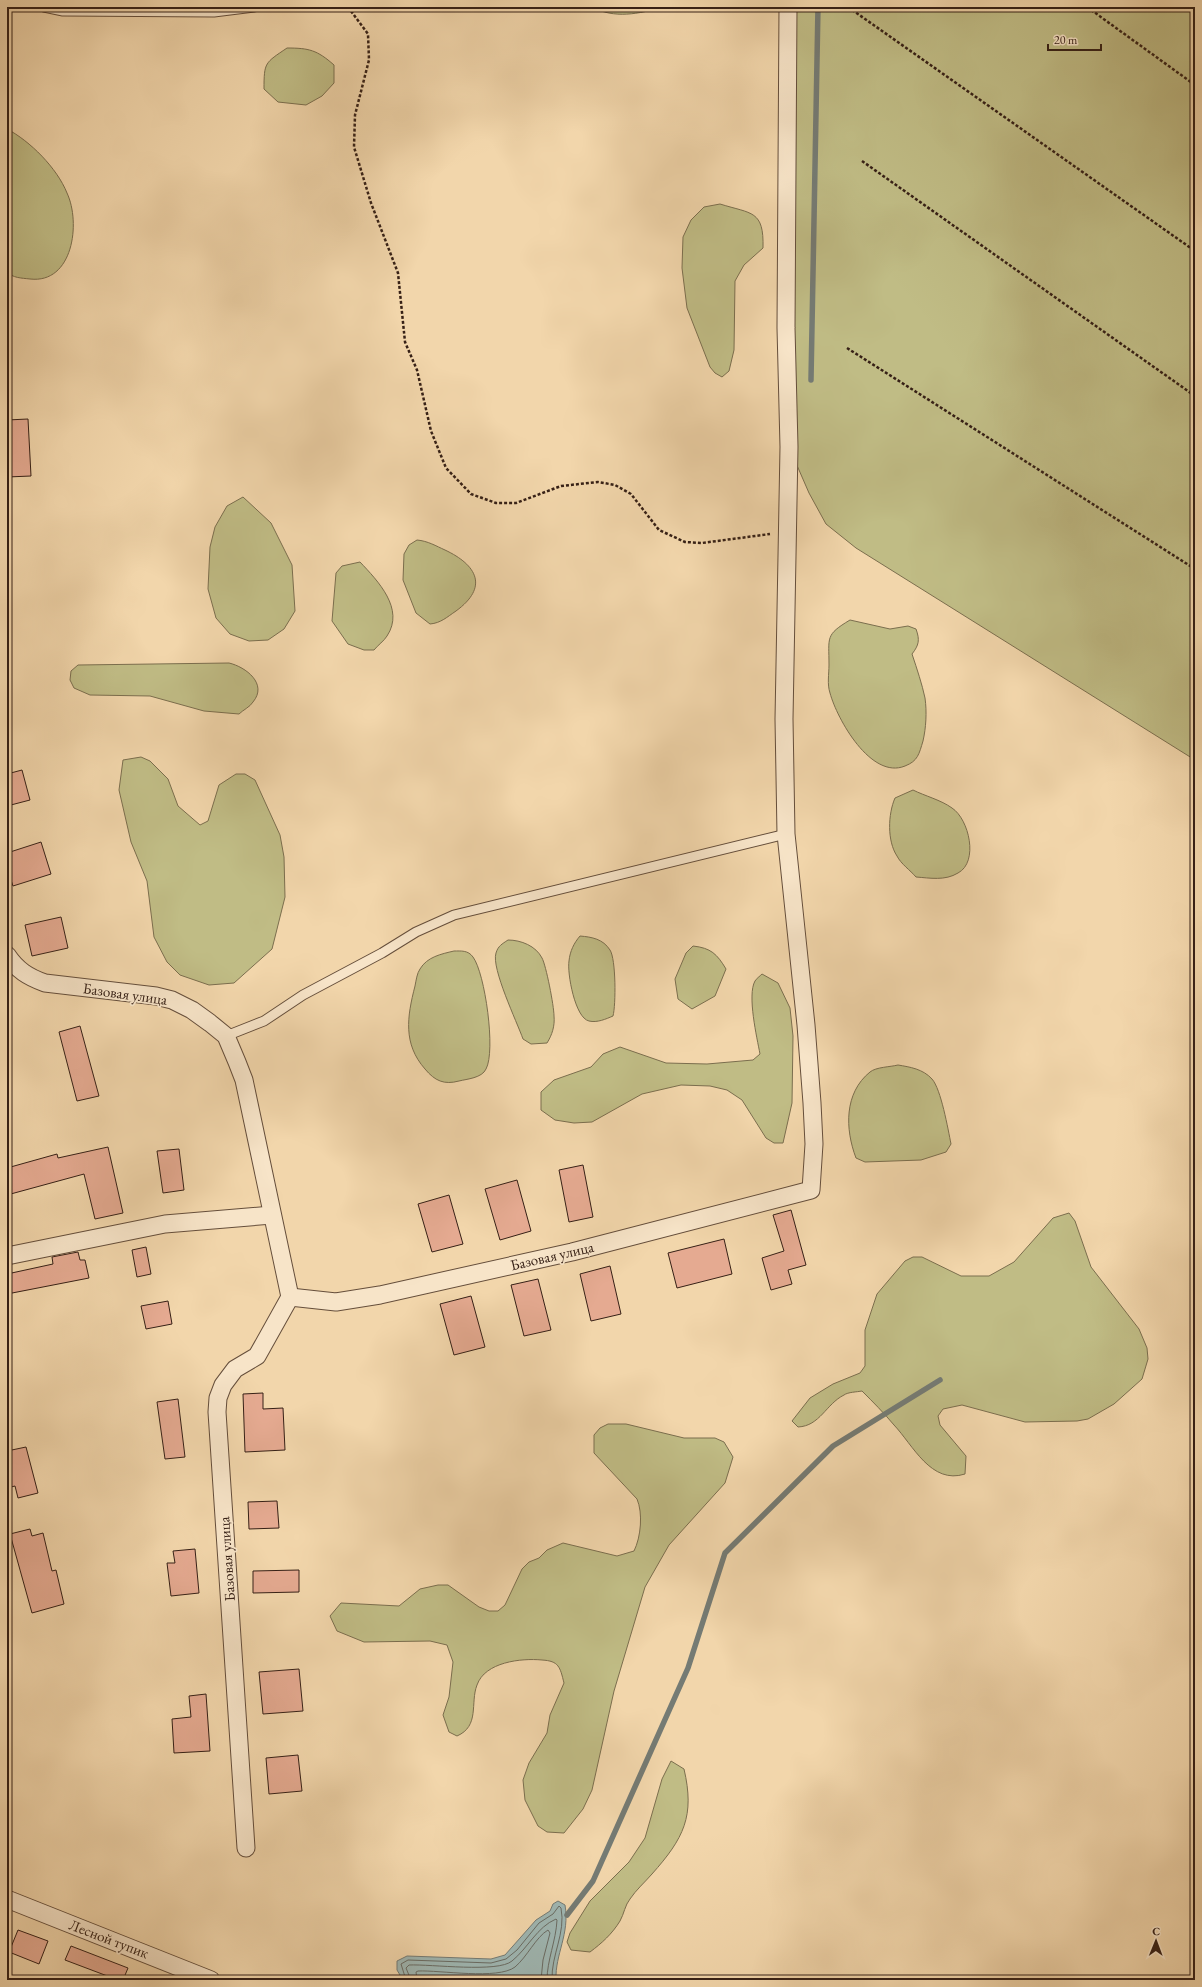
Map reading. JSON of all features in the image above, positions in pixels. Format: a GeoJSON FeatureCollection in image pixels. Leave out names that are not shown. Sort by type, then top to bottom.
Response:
{"type":"FeatureCollection","features":[{"type":"Feature","properties":{"kind":"street"},"geometry":{"type":"LineString","coordinates":[[786,834],[784,719],[789,447],[786,224],[788,7]]}},
{"type":"Feature","properties":{"kind":"street","name":"Базовая улица"},"geometry":{"type":"LineString","coordinates":[[246,1848],[217,1412],[218,1398],[223,1385],[235,1369],[257,1356],[290,1297],[336,1302],[380,1295],[572,1252],[810,1190],[814,1144],[812,1103],[786,834]]}},
{"type":"Feature","properties":{"kind":"street","name":"Базовая улица"},"geometry":{"type":"LineString","coordinates":[[7,955],[14,965],[29,978],[45,983],[138,993],[172,1000],[192,1010],[226,1036]]}},
{"type":"Feature","properties":{"kind":"street"},"geometry":{"type":"LineString","coordinates":[[226,1036],[244,1080],[290,1297]]}},
{"type":"Feature","properties":{"kind":"street"},"geometry":{"type":"LineString","coordinates":[[7,1256],[165,1224],[272,1216]]}},
{"type":"Feature","properties":{"kind":"street","name":"Лесной тупик"},"geometry":{"type":"LineString","coordinates":[[7,1899],[211,1980]]}},
{"type":"Feature","properties":{"kind":"lane"},"geometry":{"type":"LineString","coordinates":[[44,7],[63,11],[206,12],[254,7]]}},
{"type":"Feature","properties":{"kind":"lane"},"geometry":{"type":"LineString","coordinates":[[226,1036],[264,1021],[302,995],[382,953],[416,932],[454,915],[786,834]]}},
{"type":"Feature","properties":{"kind":"path"},"geometry":{"type":"LineString","coordinates":[[348,7],[368,34],[369,60],[355,115],[354,146],[371,203],[398,274],[405,342],[417,370],[431,431],[446,468],[471,494],[496,503],[516,503],[561,486],[598,482],[615,485],[630,494],[659,530],[685,542],[702,542],[787,532]]}},
{"type":"Feature","properties":{"kind":"path"},"geometry":{"type":"LineString","coordinates":[[848,7],[1195,251]]}},
{"type":"Feature","properties":{"kind":"path"},"geometry":{"type":"LineString","coordinates":[[1087,7],[1195,85]]}},
{"type":"Feature","properties":{"kind":"path"},"geometry":{"type":"LineString","coordinates":[[862,161],[1195,396]]}},
{"type":"Feature","properties":{"kind":"path"},"geometry":{"type":"LineString","coordinates":[[847,348],[1195,569]]}},
{"type":"Feature","properties":{"kind":"shaded area"},"geometry":{"type":"Polygon","coordinates":[[[592,7],[663,7],[645,12],[618,14],[600,11],[592,7]]]}},
{"type":"Feature","properties":{"kind":"shaded area"},"geometry":{"type":"Polygon","coordinates":[[[788,7],[1195,7],[1195,760],[856,548],[826,524],[809,493],[789,447],[788,7]]]}},
{"type":"Feature","properties":{"kind":"shaded area"},"geometry":{"type":"Polygon","coordinates":[[[287,48],[307,49],[323,56],[334,65],[334,83],[322,96],[306,105],[278,102],[264,89],[264,73],[267,64],[270,60],[287,48]]]}},
{"type":"Feature","properties":{"kind":"shaded area"},"geometry":{"type":"Polygon","coordinates":[[[7,129],[25,141],[50,165],[57,174],[67,193],[71,206],[73,235],[70,249],[64,262],[56,272],[45,278],[20,278],[7,272],[7,129]]]}},
{"type":"Feature","properties":{"kind":"shaded area"},"geometry":{"type":"Polygon","coordinates":[[[720,204],[748,212],[754,216],[761,226],[763,236],[763,248],[744,265],[735,281],[734,350],[729,371],[722,377],[715,373],[710,367],[687,308],[682,268],[683,237],[691,220],[704,207],[720,204]]]}},
{"type":"Feature","properties":{"kind":"shaded area"},"geometry":{"type":"Polygon","coordinates":[[[243,497],[271,523],[292,565],[295,611],[284,629],[268,640],[249,641],[230,634],[216,618],[208,589],[210,547],[215,527],[227,506],[243,497]]]}},
{"type":"Feature","properties":{"kind":"shaded area"},"geometry":{"type":"Polygon","coordinates":[[[417,540],[425,541],[456,556],[465,562],[475,577],[473,593],[466,602],[441,621],[430,624],[416,613],[403,580],[404,554],[409,545],[417,540]]]}},
{"type":"Feature","properties":{"kind":"shaded area"},"geometry":{"type":"Polygon","coordinates":[[[360,562],[387,596],[393,616],[392,626],[387,636],[374,650],[364,650],[348,644],[332,621],[336,573],[342,566],[360,562]]]}},
{"type":"Feature","properties":{"kind":"shaded area"},"geometry":{"type":"Polygon","coordinates":[[[850,620],[890,629],[908,626],[916,629],[918,642],[912,654],[925,698],[925,725],[920,750],[913,762],[905,766],[892,768],[880,764],[868,756],[848,731],[834,704],[829,686],[829,642],[832,633],[850,620]]]}},
{"type":"Feature","properties":{"kind":"shaded area"},"geometry":{"type":"Polygon","coordinates":[[[229,663],[248,672],[253,677],[258,689],[257,695],[252,704],[239,714],[204,711],[150,696],[90,695],[74,688],[70,680],[71,671],[78,665],[229,663]]]}},
{"type":"Feature","properties":{"kind":"shaded area"},"geometry":{"type":"Polygon","coordinates":[[[141,757],[150,761],[168,779],[178,806],[200,825],[208,821],[219,785],[236,774],[245,774],[255,780],[280,835],[284,857],[285,897],[272,949],[234,983],[209,985],[180,975],[167,962],[154,937],[147,881],[131,842],[119,790],[123,760],[141,757]]]}},
{"type":"Feature","properties":{"kind":"shaded area"},"geometry":{"type":"Polygon","coordinates":[[[913,790],[948,805],[963,821],[967,830],[970,850],[968,860],[964,868],[953,876],[937,878],[916,877],[901,862],[894,850],[890,835],[890,819],[893,804],[895,798],[913,790]]]}},
{"type":"Feature","properties":{"kind":"shaded area"},"geometry":{"type":"Polygon","coordinates":[[[580,936],[601,941],[607,946],[612,955],[615,982],[613,1016],[601,1020],[589,1021],[584,1018],[576,1004],[573,994],[569,975],[569,961],[573,947],[580,936]]]}},
{"type":"Feature","properties":{"kind":"shaded area"},"geometry":{"type":"Polygon","coordinates":[[[508,940],[528,944],[536,950],[544,962],[554,1011],[553,1030],[547,1043],[531,1044],[523,1039],[505,995],[495,960],[496,953],[500,945],[508,940]]]}},
{"type":"Feature","properties":{"kind":"shaded area"},"geometry":{"type":"Polygon","coordinates":[[[693,946],[709,950],[720,959],[726,969],[715,996],[692,1009],[678,999],[675,979],[686,953],[693,946]]]}},
{"type":"Feature","properties":{"kind":"shaded area"},"geometry":{"type":"Polygon","coordinates":[[[454,951],[464,951],[473,957],[482,979],[488,1012],[490,1046],[489,1060],[484,1072],[474,1078],[454,1082],[444,1082],[432,1076],[418,1060],[410,1040],[409,1019],[412,997],[417,975],[420,969],[430,959],[454,951]]]}},
{"type":"Feature","properties":{"kind":"shaded area"},"geometry":{"type":"Polygon","coordinates":[[[762,974],[778,983],[790,1008],[793,1036],[792,1103],[783,1143],[774,1143],[766,1138],[742,1100],[727,1090],[710,1086],[681,1085],[642,1094],[592,1122],[574,1123],[555,1120],[541,1110],[541,1092],[554,1080],[591,1067],[603,1054],[620,1047],[666,1063],[707,1064],[753,1060],[760,1054],[753,1017],[752,996],[756,980],[762,974]]]}},
{"type":"Feature","properties":{"kind":"shaded area"},"geometry":{"type":"Polygon","coordinates":[[[898,1065],[925,1073],[932,1079],[941,1100],[951,1144],[946,1152],[921,1160],[865,1162],[856,1158],[852,1147],[849,1124],[851,1101],[855,1090],[870,1072],[879,1068],[898,1065]]]}},
{"type":"Feature","properties":{"kind":"shaded area"},"geometry":{"type":"Polygon","coordinates":[[[1069,1213],[1075,1221],[1091,1267],[1139,1329],[1147,1348],[1148,1359],[1142,1379],[1114,1404],[1088,1419],[1077,1421],[1025,1422],[962,1405],[943,1409],[938,1416],[940,1425],[966,1456],[965,1474],[953,1476],[942,1474],[933,1469],[924,1461],[901,1433],[862,1391],[844,1395],[832,1404],[817,1419],[806,1426],[798,1427],[792,1421],[810,1398],[833,1384],[860,1373],[865,1366],[865,1330],[877,1294],[905,1261],[913,1257],[922,1257],[961,1276],[989,1276],[1014,1262],[1053,1218],[1069,1213]]]}},
{"type":"Feature","properties":{"kind":"shaded area"},"geometry":{"type":"Polygon","coordinates":[[[608,1424],[626,1424],[684,1438],[715,1438],[724,1442],[733,1457],[725,1483],[669,1545],[645,1587],[614,1691],[592,1790],[583,1809],[564,1833],[547,1832],[538,1826],[525,1800],[523,1780],[529,1763],[547,1733],[550,1715],[564,1683],[560,1669],[555,1663],[534,1660],[514,1661],[496,1666],[488,1671],[481,1677],[477,1685],[472,1720],[464,1732],[457,1736],[449,1732],[443,1715],[449,1697],[453,1662],[447,1645],[430,1641],[364,1642],[337,1631],[330,1616],[341,1603],[399,1606],[420,1589],[438,1585],[448,1585],[479,1607],[489,1611],[498,1611],[505,1605],[522,1569],[529,1562],[539,1558],[547,1550],[563,1543],[617,1556],[634,1551],[640,1532],[641,1518],[637,1499],[594,1453],[594,1435],[600,1428],[608,1424]]]}},
{"type":"Feature","properties":{"kind":"shaded area"},"geometry":{"type":"Polygon","coordinates":[[[671,1761],[684,1769],[687,1786],[687,1813],[684,1826],[679,1837],[663,1861],[632,1896],[614,1930],[590,1952],[571,1950],[567,1942],[570,1933],[590,1901],[629,1862],[645,1838],[662,1779],[671,1761]]]}},
{"type":"Feature","properties":{"kind":"water"},"geometry":{"type":"Polygon","coordinates":[[[558,1901],[565,1905],[566,1925],[556,1971],[556,1980],[403,1980],[397,1970],[397,1961],[407,1956],[491,1959],[505,1955],[536,1920],[550,1911],[553,1904],[558,1901]]]}},
{"type":"Feature","properties":{"kind":"building"},"geometry":{"type":"Polygon","coordinates":[[[28,419],[31,476],[7,477],[7,420],[28,419]]]}},
{"type":"Feature","properties":{"kind":"building"},"geometry":{"type":"Polygon","coordinates":[[[22,770],[30,800],[7,806],[7,774],[22,770]]]}},
{"type":"Feature","properties":{"kind":"building"},"geometry":{"type":"Polygon","coordinates":[[[41,842],[51,874],[13,886],[7,868],[7,853],[41,842]]]}},
{"type":"Feature","properties":{"kind":"building"},"geometry":{"type":"Polygon","coordinates":[[[61,917],[68,948],[32,956],[25,925],[61,917]]]}},
{"type":"Feature","properties":{"kind":"building"},"geometry":{"type":"Polygon","coordinates":[[[80,1026],[99,1096],[77,1101],[59,1032],[80,1026]]]}},
{"type":"Feature","properties":{"kind":"building"},"geometry":{"type":"Polygon","coordinates":[[[108,1147],[123,1213],[95,1219],[84,1174],[7,1195],[7,1168],[57,1154],[58,1158],[108,1147]]]}},
{"type":"Feature","properties":{"kind":"building"},"geometry":{"type":"Polygon","coordinates":[[[179,1149],[184,1190],[163,1193],[157,1151],[179,1149]]]}},
{"type":"Feature","properties":{"kind":"building"},"geometry":{"type":"Polygon","coordinates":[[[583,1165],[593,1217],[569,1222],[559,1170],[583,1165]]]}},
{"type":"Feature","properties":{"kind":"building"},"geometry":{"type":"Polygon","coordinates":[[[517,1180],[531,1231],[500,1240],[485,1189],[517,1180]]]}},
{"type":"Feature","properties":{"kind":"building"},"geometry":{"type":"Polygon","coordinates":[[[449,1195],[463,1244],[432,1252],[418,1204],[449,1195]]]}},
{"type":"Feature","properties":{"kind":"building"},"geometry":{"type":"Polygon","coordinates":[[[791,1210],[806,1265],[788,1270],[792,1284],[771,1290],[762,1258],[784,1251],[773,1215],[791,1210]]]}},
{"type":"Feature","properties":{"kind":"building"},"geometry":{"type":"Polygon","coordinates":[[[724,1239],[732,1274],[677,1288],[668,1253],[724,1239]]]}},
{"type":"Feature","properties":{"kind":"building"},"geometry":{"type":"Polygon","coordinates":[[[146,1247],[151,1274],[137,1277],[132,1250],[146,1247]]]}},
{"type":"Feature","properties":{"kind":"building"},"geometry":{"type":"Polygon","coordinates":[[[78,1252],[80,1260],[85,1260],[89,1278],[7,1294],[7,1274],[53,1264],[52,1257],[78,1252]]]}},
{"type":"Feature","properties":{"kind":"building"},"geometry":{"type":"Polygon","coordinates":[[[610,1266],[621,1314],[591,1321],[580,1274],[610,1266]]]}},
{"type":"Feature","properties":{"kind":"building"},"geometry":{"type":"Polygon","coordinates":[[[538,1279],[551,1330],[524,1336],[511,1285],[538,1279]]]}},
{"type":"Feature","properties":{"kind":"building"},"geometry":{"type":"Polygon","coordinates":[[[471,1296],[485,1347],[454,1355],[440,1304],[471,1296]]]}},
{"type":"Feature","properties":{"kind":"building"},"geometry":{"type":"Polygon","coordinates":[[[168,1301],[172,1324],[146,1329],[141,1306],[168,1301]]]}},
{"type":"Feature","properties":{"kind":"building"},"geometry":{"type":"Polygon","coordinates":[[[263,1393],[263,1409],[283,1408],[285,1450],[245,1452],[243,1394],[263,1393]]]}},
{"type":"Feature","properties":{"kind":"building"},"geometry":{"type":"Polygon","coordinates":[[[178,1399],[185,1457],[165,1459],[157,1402],[178,1399]]]}},
{"type":"Feature","properties":{"kind":"building"},"geometry":{"type":"Polygon","coordinates":[[[26,1447],[38,1493],[18,1498],[15,1486],[7,1488],[7,1451],[26,1447]]]}},
{"type":"Feature","properties":{"kind":"building"},"geometry":{"type":"Polygon","coordinates":[[[277,1501],[279,1528],[249,1529],[248,1502],[277,1501]]]}},
{"type":"Feature","properties":{"kind":"building"},"geometry":{"type":"Polygon","coordinates":[[[30,1529],[32,1536],[43,1533],[52,1571],[56,1570],[64,1604],[32,1613],[10,1534],[30,1529]]]}},
{"type":"Feature","properties":{"kind":"building"},"geometry":{"type":"Polygon","coordinates":[[[195,1549],[199,1593],[171,1596],[167,1563],[175,1563],[173,1551],[195,1549]]]}},
{"type":"Feature","properties":{"kind":"building"},"geometry":{"type":"Polygon","coordinates":[[[299,1570],[299,1592],[253,1593],[253,1571],[299,1570]]]}},
{"type":"Feature","properties":{"kind":"building"},"geometry":{"type":"Polygon","coordinates":[[[299,1669],[303,1711],[263,1714],[259,1672],[299,1669]]]}},
{"type":"Feature","properties":{"kind":"building"},"geometry":{"type":"Polygon","coordinates":[[[206,1694],[210,1751],[174,1753],[172,1719],[191,1717],[189,1696],[206,1694]]]}},
{"type":"Feature","properties":{"kind":"building"},"geometry":{"type":"Polygon","coordinates":[[[298,1755],[302,1791],[269,1794],[266,1758],[298,1755]]]}},
{"type":"Feature","properties":{"kind":"building"},"geometry":{"type":"Polygon","coordinates":[[[18,1930],[48,1941],[39,1964],[9,1952],[18,1930]]]}},
{"type":"Feature","properties":{"kind":"building"},"geometry":{"type":"Polygon","coordinates":[[[71,1946],[128,1968],[123,1980],[118,1980],[65,1960],[71,1946]]]}},
{"type":"Feature","properties":{"kind":"waterway"},"geometry":{"type":"LineString","coordinates":[[811,380],[818,7]]}},
{"type":"Feature","properties":{"kind":"waterway"},"geometry":{"type":"LineString","coordinates":[[567,1915],[593,1881],[688,1668],[725,1553],[833,1446],[940,1380]]}}]}
